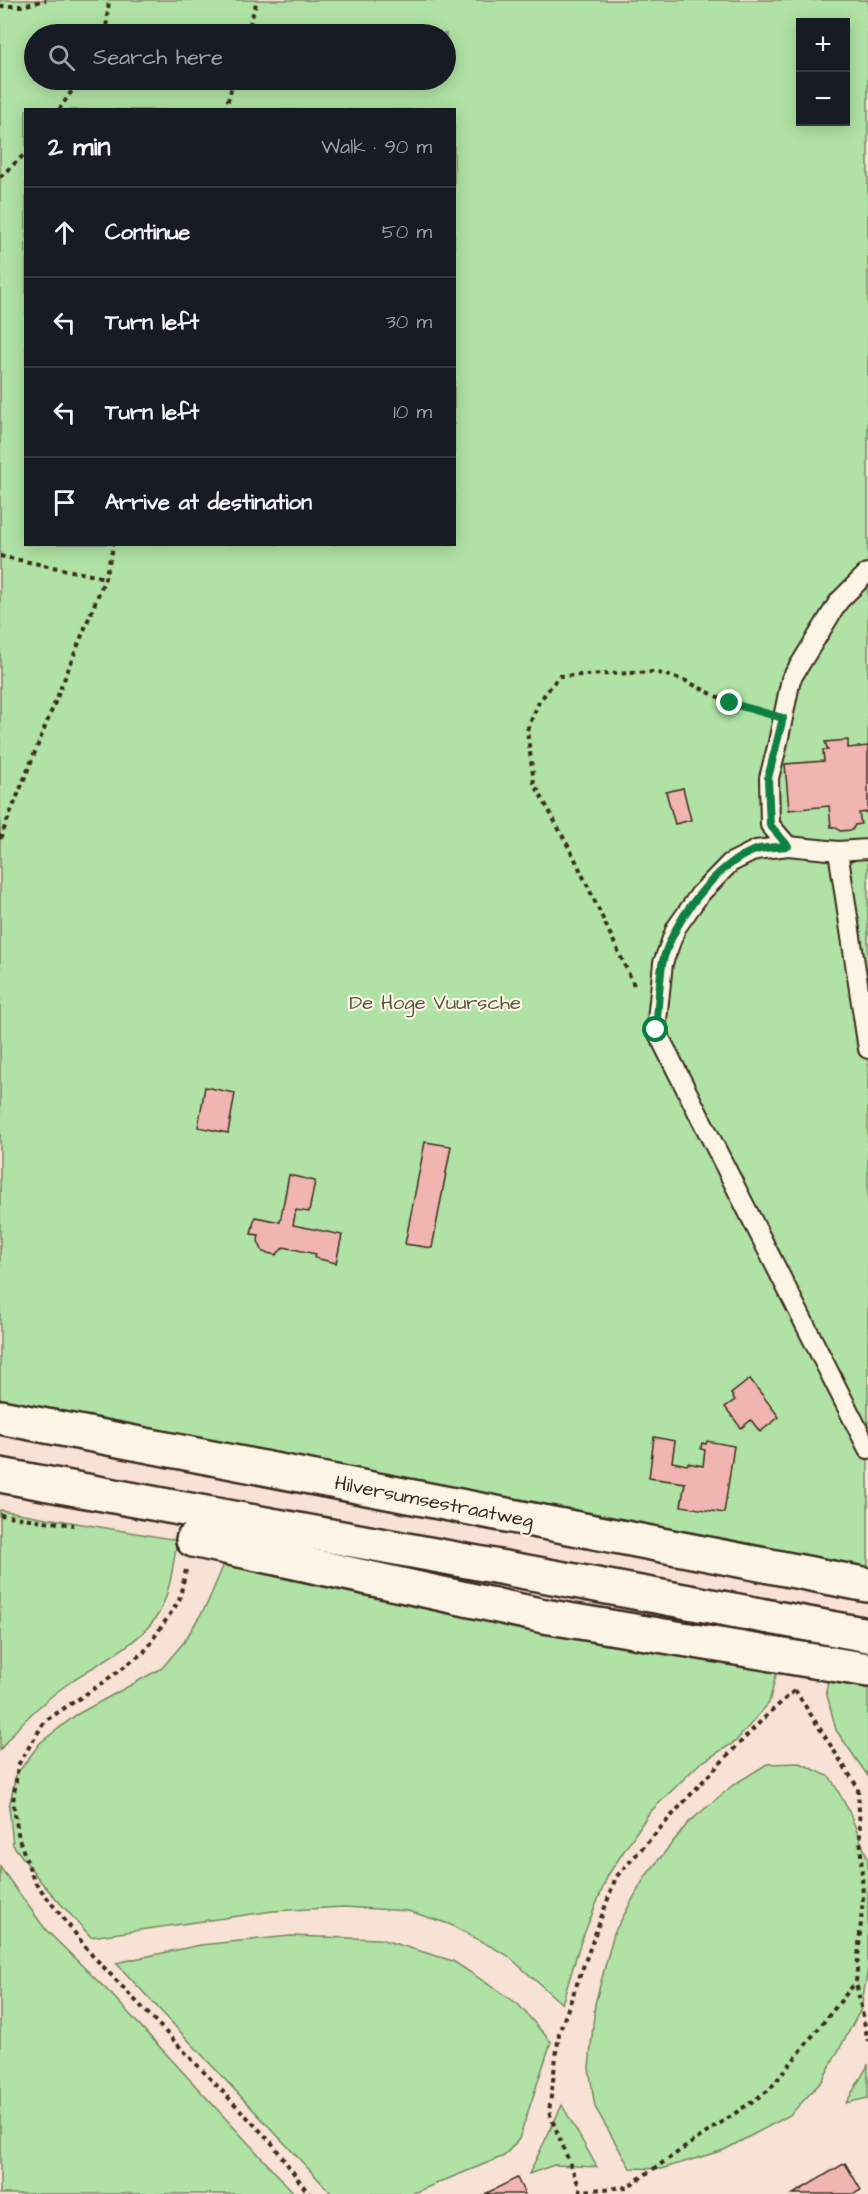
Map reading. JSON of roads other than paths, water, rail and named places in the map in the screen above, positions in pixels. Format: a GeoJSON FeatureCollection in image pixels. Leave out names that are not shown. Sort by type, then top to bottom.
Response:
{"type":"FeatureCollection","features":[{"type":"Feature","properties":{"kind":"street","name":"Hilversumsestraatweg"},"geometry":{"type":"LineString","coordinates":[[0,1417],[868,1585]]}},
{"type":"Feature","properties":{"kind":"street"},"geometry":{"type":"LineString","coordinates":[[0,1475],[868,1635]]}},
{"type":"Feature","properties":{"kind":"street"},"geometry":{"type":"LineString","coordinates":[[193,1540],[544,1616],[868,1670]]}},
{"type":"Feature","properties":{"kind":"lane"},"geometry":{"type":"LineString","coordinates":[[788,846],[770,825],[768,778],[791,679],[839,602],[867,573]]}},
{"type":"Feature","properties":{"kind":"lane"},"geometry":{"type":"LineString","coordinates":[[868,849],[838,851],[788,846],[756,850],[730,863],[694,902],[676,928],[663,963],[656,1030],[868,1449]]}},
{"type":"Feature","properties":{"kind":"lane"},"geometry":{"type":"LineString","coordinates":[[838,851],[868,1048]]}},
{"type":"Feature","properties":{"kind":"park label","name":"De Hoge Vuursche"},"geometry":{"type":"Point","coordinates":[435,1003]}}]}
